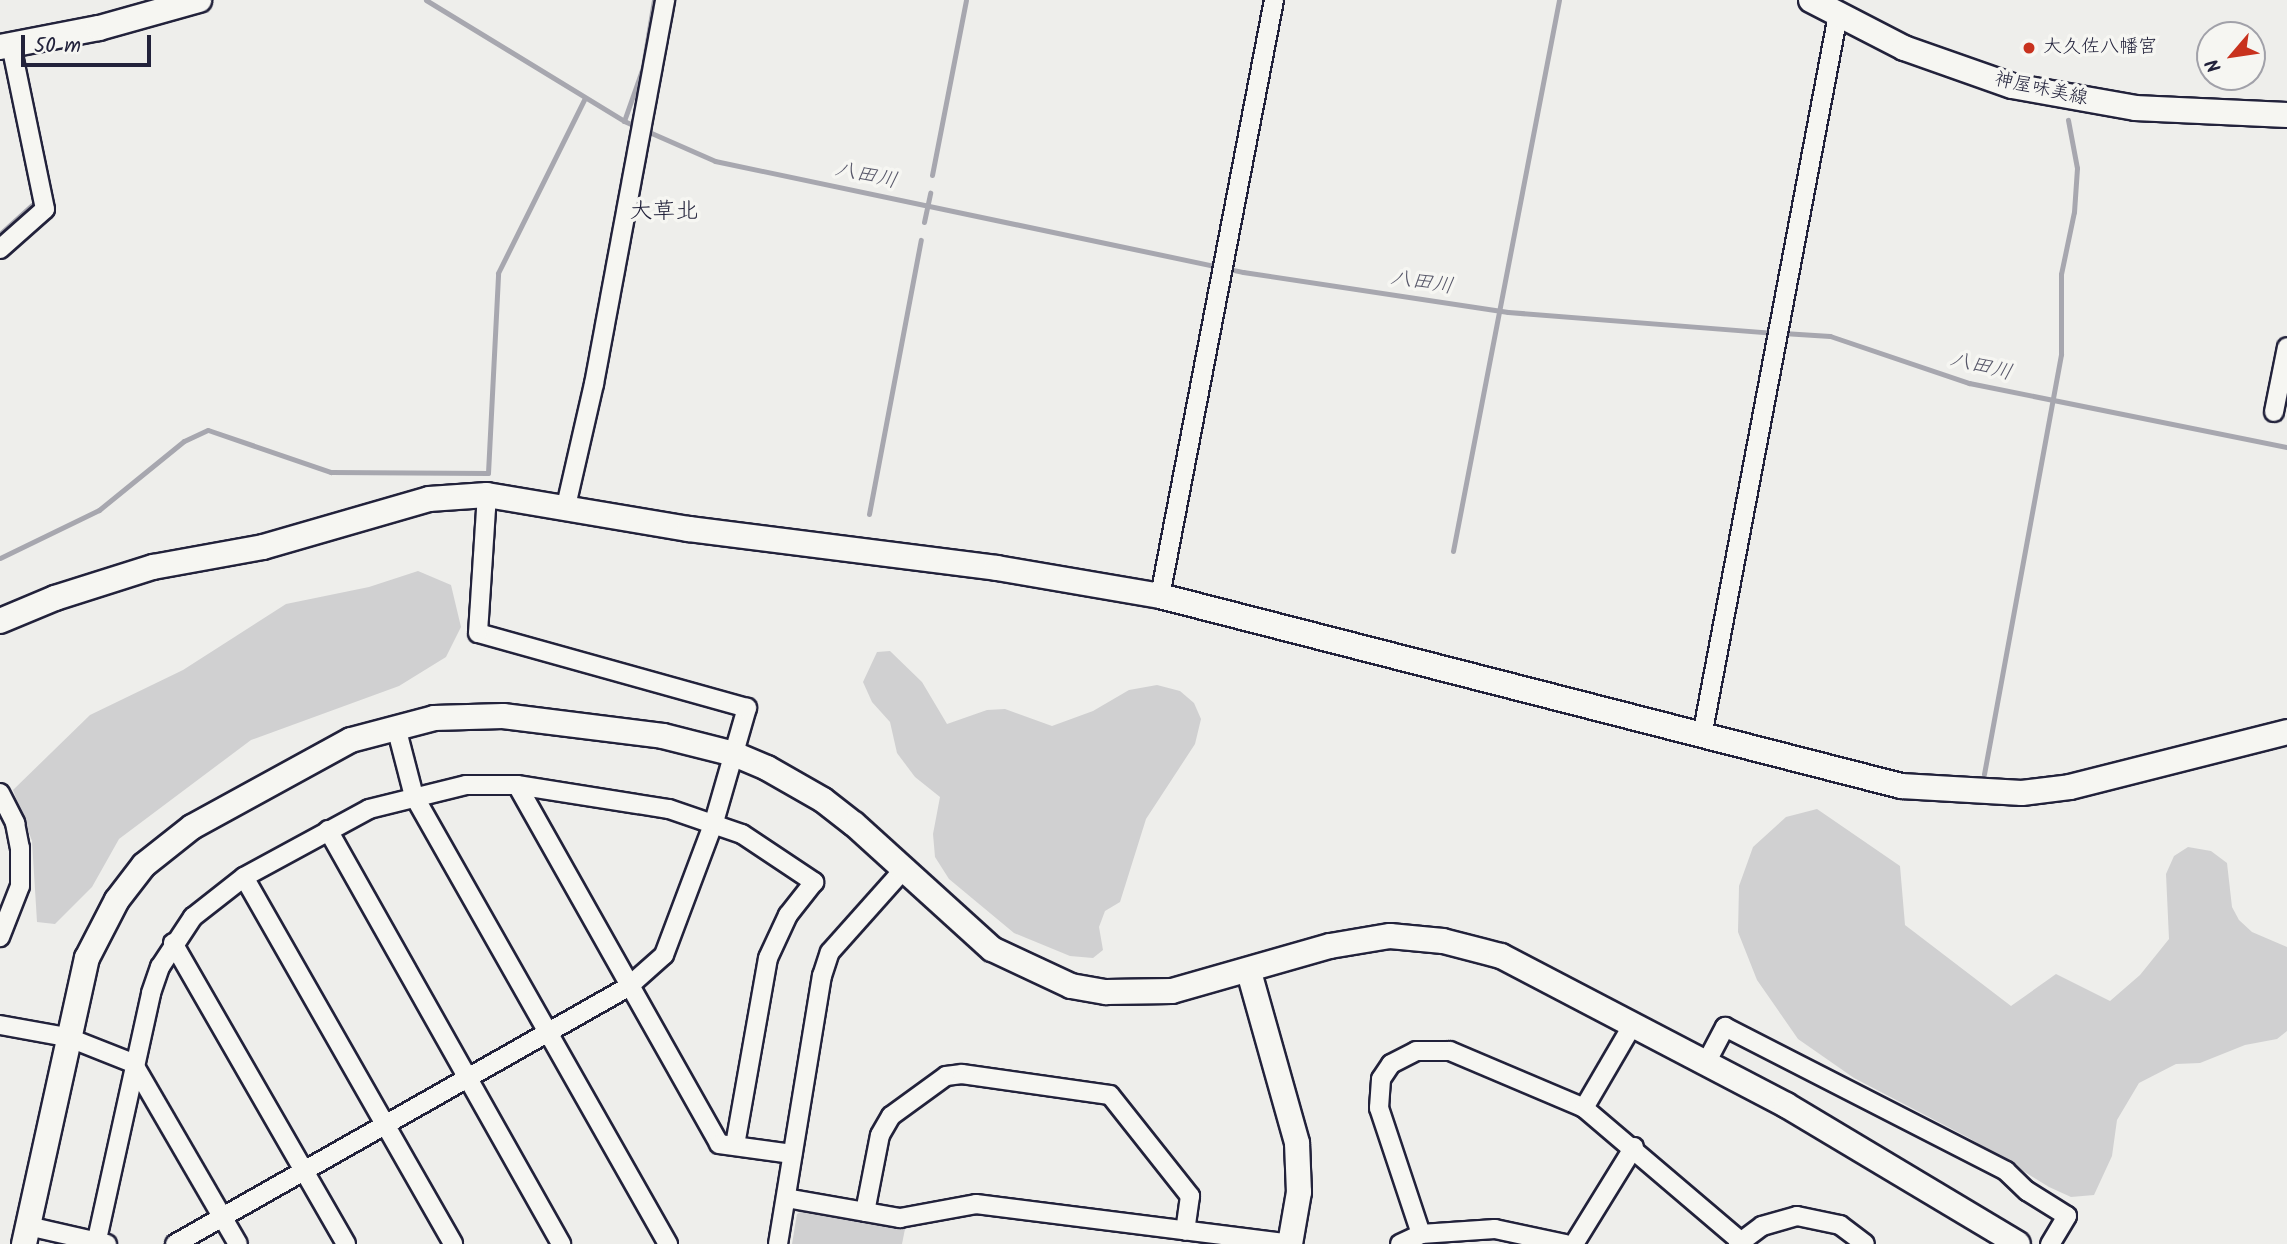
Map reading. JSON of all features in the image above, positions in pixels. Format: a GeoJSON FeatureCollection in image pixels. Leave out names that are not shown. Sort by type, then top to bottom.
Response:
{"type":"FeatureCollection","features":[{"type":"Feature","properties":{"kind":"street"},"geometry":{"type":"LineString","coordinates":[[0,249],[45,209],[6,46],[198,0]]}},
{"type":"Feature","properties":{"kind":"street"},"geometry":{"type":"LineString","coordinates":[[566,506],[594,384],[665,0]]}},
{"type":"Feature","properties":{"kind":"street"},"geometry":{"type":"LineString","coordinates":[[1160,596],[1274,0]]}},
{"type":"Feature","properties":{"kind":"street","name":"神屋味美線"},"geometry":{"type":"LineString","coordinates":[[1811,0],[1904,48],[2012,86],[2135,108],[2287,116]]}},
{"type":"Feature","properties":{"kind":"street"},"geometry":{"type":"LineString","coordinates":[[1702,736],[1838,15]]}},
{"type":"Feature","properties":{"kind":"street"},"geometry":{"type":"LineString","coordinates":[[2274,412],[2287,347]]}},
{"type":"Feature","properties":{"kind":"street"},"geometry":{"type":"LineString","coordinates":[[175,1244],[628,987],[664,955],[714,822],[747,708],[478,633],[487,495]]}},
{"type":"Feature","properties":{"kind":"street"},"geometry":{"type":"LineString","coordinates":[[0,621],[55,598],[153,567],[263,547],[429,499],[487,495],[566,506],[689,529],[997,568],[1160,596],[1901,786],[2021,793],[2123,776],[2287,732]]}},
{"type":"Feature","properties":{"kind":"street"},"geometry":{"type":"LineString","coordinates":[[735,1145],[768,958],[788,915],[814,882],[768,848],[714,822],[669,809],[517,785],[466,785],[369,809],[244,877],[199,910],[173,943],[150,993],[133,1063],[100,1243],[26,1235],[67,1037],[87,958],[117,900],[144,865],[192,827],[322,754],[396,727],[434,718],[503,716],[663,736],[734,754],[823,800],[992,949],[1071,985],[1143,994],[1249,972],[1331,946],[1391,936],[1443,941],[1501,956],[1706,1063],[2018,1244]]}},
{"type":"Feature","properties":{"kind":"street"},"geometry":{"type":"LineString","coordinates":[[396,727],[414,796],[668,1244]]}},
{"type":"Feature","properties":{"kind":"street"},"geometry":{"type":"LineString","coordinates":[[517,785],[628,987],[719,1144],[792,1154]]}},
{"type":"Feature","properties":{"kind":"street"},"geometry":{"type":"LineString","coordinates":[[0,793],[15,823],[20,848],[20,886],[0,937]]}},
{"type":"Feature","properties":{"kind":"street"},"geometry":{"type":"LineString","coordinates":[[328,830],[561,1244]]}},
{"type":"Feature","properties":{"kind":"street"},"geometry":{"type":"LineString","coordinates":[[778,1244],[822,975],[830,952],[903,870]]}},
{"type":"Feature","properties":{"kind":"street"},"geometry":{"type":"LineString","coordinates":[[244,877],[453,1244]]}},
{"type":"Feature","properties":{"kind":"street"},"geometry":{"type":"LineString","coordinates":[[173,943],[346,1244]]}},
{"type":"Feature","properties":{"kind":"street"},"geometry":{"type":"LineString","coordinates":[[786,1198],[900,1218],[976,1204],[1290,1244],[1299,1192],[1297,1143],[1249,972]]}},
{"type":"Feature","properties":{"kind":"street"},"geometry":{"type":"LineString","coordinates":[[1584,1108],[1633,1024]]}},
{"type":"Feature","properties":{"kind":"street"},"geometry":{"type":"LineString","coordinates":[[0,1025],[67,1037],[133,1063],[238,1244]]}},
{"type":"Feature","properties":{"kind":"street"},"geometry":{"type":"LineString","coordinates":[[1706,1063],[1725,1027],[2006,1171],[2027,1191],[2067,1216],[2050,1244]]}},
{"type":"Feature","properties":{"kind":"street"},"geometry":{"type":"LineString","coordinates":[[1421,1234],[1379,1108],[1381,1079],[1391,1064],[1416,1051],[1450,1051],[1584,1108],[1634,1147],[1739,1242],[1778,1219],[1797,1216],[1840,1224],[1865,1244]]}},
{"type":"Feature","properties":{"kind":"street"},"geometry":{"type":"LineString","coordinates":[[865,1212],[880,1135],[891,1116],[946,1076],[962,1074],[1110,1095],[1190,1196],[1185,1231]]}},
{"type":"Feature","properties":{"kind":"street"},"geometry":{"type":"LineString","coordinates":[[1574,1244],[1634,1147]]}},
{"type":"Feature","properties":{"kind":"street"},"geometry":{"type":"LineString","coordinates":[[1400,1244],[1421,1234],[1477,1236],[1511,1230],[1565,1244]]}},
{"type":"Feature","properties":{"kind":"shaded area"},"geometry":{"type":"Polygon","coordinates":[[[418,571],[451,585],[461,627],[446,657],[399,686],[251,740],[119,839],[92,887],[55,924],[37,922],[32,841],[13,790],[90,715],[183,670],[286,604],[369,587],[418,571]]]}},
{"type":"Feature","properties":{"kind":"shaded area"},"geometry":{"type":"Polygon","coordinates":[[[890,651],[922,682],[947,724],[987,710],[1005,709],[1052,726],[1093,711],[1129,690],[1157,685],[1180,691],[1194,703],[1201,719],[1195,744],[1146,819],[1120,902],[1105,911],[1099,927],[1103,950],[1093,958],[1070,956],[1014,933],[949,879],[935,857],[933,834],[940,797],[915,777],[897,753],[890,722],[872,702],[863,682],[877,652],[890,651]]]}},
{"type":"Feature","properties":{"kind":"shaded area"},"geometry":{"type":"Polygon","coordinates":[[[1817,809],[1900,866],[1905,925],[2011,1006],[2056,974],[2110,1001],[2140,975],[2169,939],[2166,874],[2174,856],[2188,847],[2211,851],[2227,863],[2232,907],[2239,920],[2252,932],[2287,947],[2287,1031],[2277,1039],[2245,1045],[2200,1063],[2176,1064],[2139,1083],[2117,1120],[2112,1156],[2094,1195],[2071,1197],[2049,1187],[1969,1138],[1854,1078],[1798,1039],[1757,980],[1738,932],[1739,886],[1753,847],[1786,817],[1817,809]]]}},
{"type":"Feature","properties":{"kind":"shaded area"},"geometry":{"type":"Polygon","coordinates":[[[804,1210],[905,1229],[902,1244],[792,1244],[797,1214],[804,1210]]]}},
{"type":"Feature","properties":{"kind":"waterway","name":"八田川"},"geometry":{"type":"LineString","coordinates":[[426,0],[624,121],[715,161],[1243,272],[1508,312],[1773,333]]}},
{"type":"Feature","properties":{"kind":"waterway"},"geometry":{"type":"LineString","coordinates":[[624,121],[643,67],[654,0]]}},
{"type":"Feature","properties":{"kind":"waterway"},"geometry":{"type":"LineString","coordinates":[[932,175],[966,0]]}},
{"type":"Feature","properties":{"kind":"waterway"},"geometry":{"type":"LineString","coordinates":[[1453,551],[1559,0]]}},
{"type":"Feature","properties":{"kind":"waterway"},"geometry":{"type":"LineString","coordinates":[[0,558],[99,510],[184,441],[208,430],[331,472],[488,473],[498,273],[585,98]]}},
{"type":"Feature","properties":{"kind":"waterway"},"geometry":{"type":"LineString","coordinates":[[1984,774],[2061,354],[2061,274],[2074,212],[2077,168],[2068,120]]}},
{"type":"Feature","properties":{"kind":"waterway","name":"八田川"},"geometry":{"type":"LineString","coordinates":[[924,222],[930,193]]}},
{"type":"Feature","properties":{"kind":"waterway"},"geometry":{"type":"LineString","coordinates":[[0,234],[32,205]]}},
{"type":"Feature","properties":{"kind":"waterway"},"geometry":{"type":"LineString","coordinates":[[869,514],[921,240]]}},
{"type":"Feature","properties":{"kind":"waterway","name":"八田川"},"geometry":{"type":"LineString","coordinates":[[1783,333],[1830,336],[1969,383],[2287,447]]}},
{"type":"Feature","properties":{"kind":"place","name":"大久佐八幡宮"},"geometry":{"type":"Point","coordinates":[2029,48]}},
{"type":"Feature","properties":{"kind":"district","name":"大草北"},"geometry":{"type":"Point","coordinates":[664,212]}}]}
